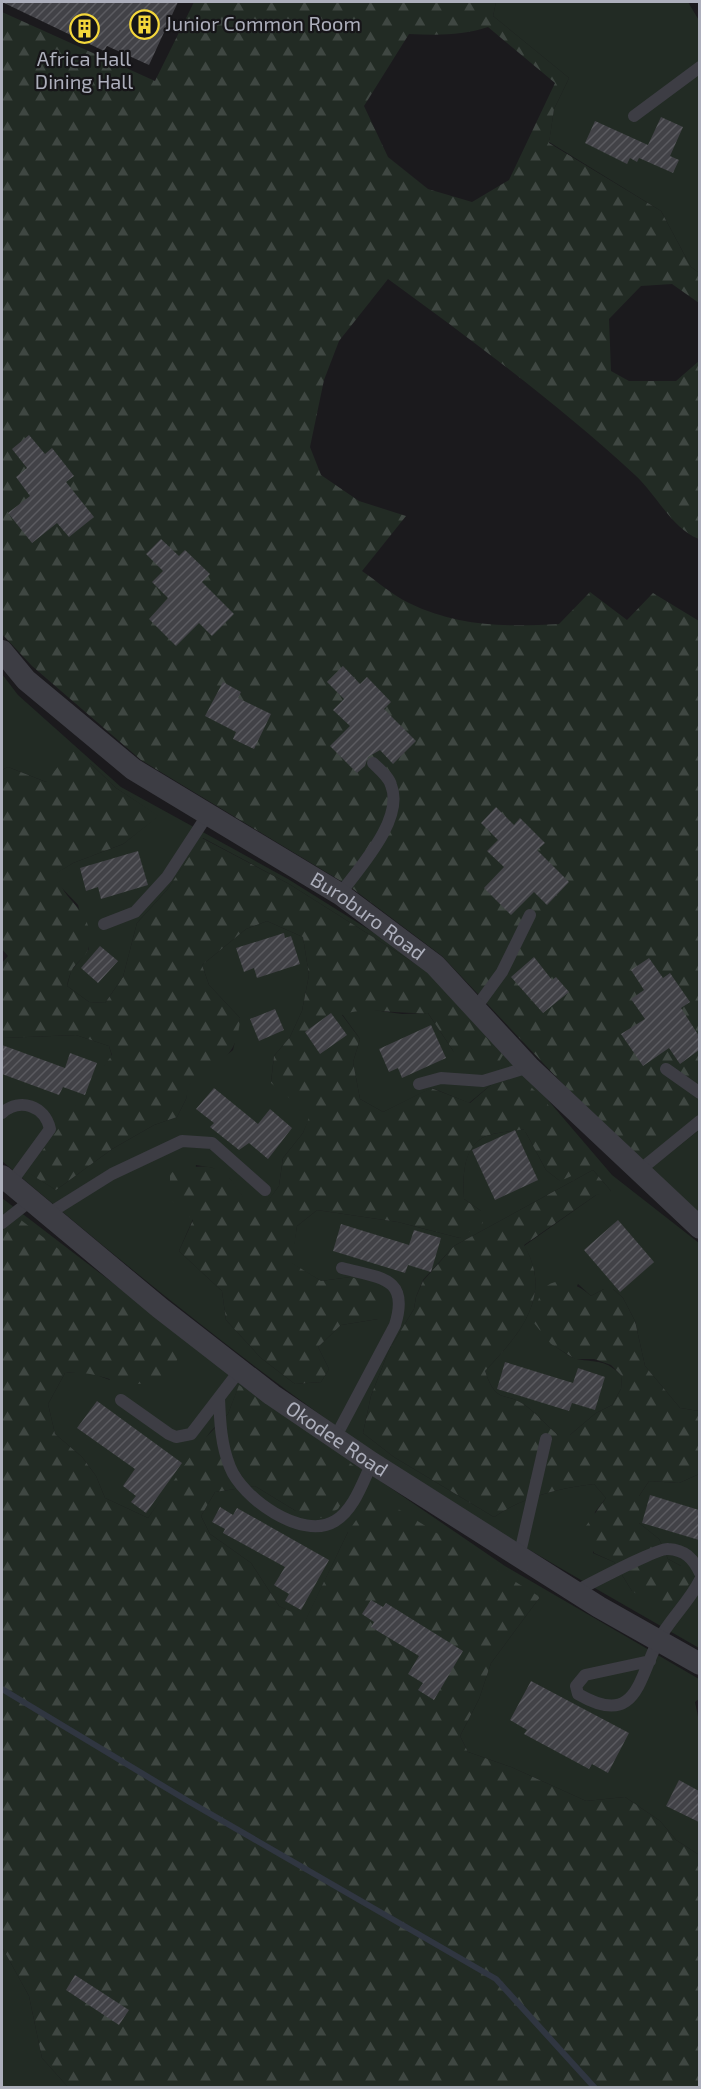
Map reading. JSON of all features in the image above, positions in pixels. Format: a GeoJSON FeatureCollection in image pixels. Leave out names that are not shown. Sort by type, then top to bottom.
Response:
{"type":"FeatureCollection","features":[{"type":"Feature","properties":{"kind":"street","name":"Buroburo Road"},"geometry":{"type":"LineString","coordinates":[[3,655],[26,680],[133,769],[340,894],[435,965],[528,1067],[699,1228]]}},
{"type":"Feature","properties":{"kind":"street","name":"Okodee Road"},"geometry":{"type":"LineString","coordinates":[[6,1180],[160,1308],[272,1395],[372,1463],[574,1592],[654,1651],[699,1664]]}},
{"type":"Feature","properties":{"kind":"lane"},"geometry":{"type":"LineString","coordinates":[[634,116],[699,67]]}},
{"type":"Feature","properties":{"kind":"lane"},"geometry":{"type":"LineString","coordinates":[[340,894],[381,838],[394,806],[391,784],[374,763]]}},
{"type":"Feature","properties":{"kind":"lane"},"geometry":{"type":"LineString","coordinates":[[104,924],[135,912],[167,877],[208,814]]}},
{"type":"Feature","properties":{"kind":"lane"},"geometry":{"type":"LineString","coordinates":[[475,1009],[502,972],[530,915]]}},
{"type":"Feature","properties":{"kind":"lane"},"geometry":{"type":"LineString","coordinates":[[419,1084],[441,1078],[483,1081],[528,1067]]}},
{"type":"Feature","properties":{"kind":"lane"},"geometry":{"type":"LineString","coordinates":[[666,1069],[699,1093]]}},
{"type":"Feature","properties":{"kind":"lane"},"geometry":{"type":"LineString","coordinates":[[2,1113],[9,1106],[24,1104],[36,1108],[48,1118],[50,1129],[6,1180]]}},
{"type":"Feature","properties":{"kind":"lane"},"geometry":{"type":"LineString","coordinates":[[640,1170],[699,1120]]}},
{"type":"Feature","properties":{"kind":"lane"},"geometry":{"type":"LineString","coordinates":[[2,1223],[182,1141],[212,1143],[265,1190]]}},
{"type":"Feature","properties":{"kind":"lane"},"geometry":{"type":"LineString","coordinates":[[335,1438],[395,1325],[401,1306],[397,1289],[384,1280],[342,1268]]}},
{"type":"Feature","properties":{"kind":"lane"},"geometry":{"type":"LineString","coordinates":[[121,1400],[176,1437],[191,1434],[240,1370]]}},
{"type":"Feature","properties":{"kind":"lane"},"geometry":{"type":"LineString","coordinates":[[219,1398],[222,1441],[230,1469],[254,1497],[281,1517],[299,1525],[319,1527],[335,1522],[345,1513],[372,1463]]}},
{"type":"Feature","properties":{"kind":"lane"},"geometry":{"type":"LineString","coordinates":[[519,1557],[546,1439]]}},
{"type":"Feature","properties":{"kind":"lane"},"geometry":{"type":"LineString","coordinates":[[574,1592],[666,1548],[686,1553],[694,1560],[699,1573]]}},
{"type":"Feature","properties":{"kind":"lane"},"geometry":{"type":"LineString","coordinates":[[654,1651],[585,1675],[576,1686],[578,1694],[594,1704],[611,1706],[625,1701],[638,1691],[654,1651],[699,1580]]}},
{"type":"Feature","properties":{"kind":"green space"},"geometry":{"type":"Polygon","coordinates":[[[194,2],[496,2],[493,16],[569,78],[554,109],[549,143],[661,211],[691,267],[699,273],[699,303],[672,284],[641,286],[609,319],[611,371],[629,381],[676,381],[699,361],[699,539],[681,528],[635,475],[576,423],[388,279],[339,341],[324,380],[310,447],[321,475],[359,501],[406,516],[362,571],[409,603],[427,611],[464,621],[482,624],[539,625],[559,624],[590,592],[627,620],[653,593],[699,621],[699,1130],[646,1172],[442,956],[349,886],[141,760],[32,666],[2,634],[2,12],[155,81],[194,2]],[[488,27],[439,35],[409,34],[364,106],[388,157],[428,189],[472,202],[509,180],[555,83],[488,27]]]}},
{"type":"Feature","properties":{"kind":"green space"},"geometry":{"type":"Polygon","coordinates":[[[496,2],[688,2],[700,22],[699,273],[691,267],[661,211],[549,142],[554,109],[569,78],[493,16],[496,2]]]}},
{"type":"Feature","properties":{"kind":"green space"},"geometry":{"type":"Polygon","coordinates":[[[2,674],[18,695],[121,787],[288,879],[419,961],[512,1058],[612,1175],[699,1243],[699,1411],[680,1408],[645,1366],[635,1321],[623,1298],[613,1289],[604,1289],[591,1296],[578,1284],[551,1344],[574,1358],[606,1364],[622,1376],[621,1389],[612,1405],[596,1413],[570,1435],[558,1435],[526,1406],[497,1393],[489,1382],[485,1371],[520,1329],[534,1298],[535,1281],[532,1264],[524,1246],[596,1195],[611,1191],[593,1170],[454,1246],[423,1280],[414,1309],[389,1350],[371,1396],[363,1433],[394,1457],[494,1517],[542,1494],[594,1484],[606,1498],[595,1512],[593,1553],[614,1562],[632,1591],[681,1566],[668,1559],[659,1539],[639,1523],[639,1496],[649,1481],[679,1483],[699,1474],[699,1648],[459,1507],[332,1423],[187,1314],[2,1161],[2,1038],[76,1035],[109,1046],[112,1056],[28,1172],[56,1190],[112,1149],[154,1125],[177,1117],[186,1099],[188,1085],[233,1050],[240,1018],[209,985],[202,965],[246,929],[267,921],[303,937],[309,975],[302,1011],[290,1037],[274,1056],[271,1082],[311,1115],[303,1133],[283,1158],[279,1186],[263,1208],[246,1202],[230,1179],[213,1168],[196,1165],[193,1219],[179,1251],[222,1291],[226,1320],[261,1358],[295,1384],[321,1382],[329,1369],[318,1347],[341,1325],[378,1319],[351,1277],[321,1281],[291,1263],[297,1226],[317,1210],[398,1222],[460,1238],[481,1211],[464,1199],[465,1166],[475,1143],[486,1136],[524,1129],[492,1084],[469,1103],[432,1088],[383,1112],[360,1099],[353,1062],[360,1039],[342,1014],[360,1008],[402,1014],[428,1013],[454,1052],[419,966],[289,884],[203,838],[167,890],[137,923],[123,977],[105,1003],[89,1002],[67,986],[71,971],[89,949],[78,905],[59,885],[56,873],[73,863],[123,844],[158,816],[116,788],[90,763],[46,782],[8,767],[2,770],[2,674]],[[525,1132],[546,1170],[560,1181],[525,1132]]]}},
{"type":"Feature","properties":{"kind":"green space"},"geometry":{"type":"Polygon","coordinates":[[[71,750],[90,763],[116,788],[159,816],[123,844],[73,863],[57,873],[65,892],[83,914],[90,933],[88,949],[73,968],[67,986],[89,1002],[105,1003],[123,977],[137,923],[167,890],[202,838],[289,884],[419,966],[503,1055],[499,1062],[475,1069],[454,1052],[428,1013],[372,1010],[351,1012],[342,1015],[360,1039],[353,1062],[360,1099],[383,1112],[431,1088],[470,1103],[492,1084],[518,1074],[544,1100],[597,1165],[560,1181],[546,1170],[524,1129],[482,1138],[475,1144],[467,1158],[464,1174],[464,1199],[481,1211],[483,1223],[460,1238],[398,1222],[317,1210],[297,1226],[292,1263],[321,1281],[351,1277],[374,1285],[390,1300],[378,1319],[341,1325],[318,1347],[329,1369],[321,1382],[295,1384],[261,1358],[226,1320],[222,1291],[179,1251],[193,1220],[170,1199],[170,1173],[203,1166],[225,1174],[247,1200],[263,1207],[279,1186],[283,1158],[303,1133],[310,1115],[271,1083],[274,1056],[290,1037],[302,1011],[309,975],[303,937],[267,921],[246,929],[202,965],[209,985],[240,1018],[238,1031],[231,1051],[225,1058],[189,1085],[186,1099],[177,1117],[154,1125],[112,1149],[56,1190],[27,1172],[112,1055],[109,1046],[76,1035],[2,1038],[2,963],[8,956],[2,949],[2,770],[8,767],[46,782],[71,750]]]}},
{"type":"Feature","properties":{"kind":"green space"},"geometry":{"type":"Polygon","coordinates":[[[699,1130],[699,1217],[646,1172],[699,1130]]]}},
{"type":"Feature","properties":{"kind":"green space"},"geometry":{"type":"Polygon","coordinates":[[[593,1170],[611,1191],[608,1194],[596,1195],[524,1245],[532,1264],[535,1281],[534,1298],[520,1329],[485,1371],[497,1393],[526,1406],[558,1435],[570,1435],[596,1413],[612,1405],[621,1389],[622,1376],[611,1365],[594,1359],[575,1359],[551,1344],[534,1323],[539,1298],[549,1284],[563,1282],[571,1283],[591,1296],[604,1289],[613,1289],[623,1298],[635,1321],[645,1366],[680,1408],[699,1411],[699,1474],[679,1483],[649,1481],[639,1496],[639,1523],[659,1539],[668,1559],[681,1566],[693,1578],[681,1597],[661,1608],[632,1591],[614,1562],[594,1553],[583,1530],[606,1498],[594,1484],[542,1494],[494,1517],[394,1457],[363,1433],[371,1396],[389,1350],[414,1309],[423,1281],[454,1246],[593,1170]]]}},
{"type":"Feature","properties":{"kind":"green space"},"geometry":{"type":"Polygon","coordinates":[[[2,1198],[297,1424],[505,1566],[699,1679],[699,1699],[695,1702],[700,1726],[699,1855],[676,1840],[660,1821],[625,1797],[586,1801],[511,1767],[468,1752],[460,1736],[479,1699],[491,1663],[540,1597],[348,1532],[306,1620],[279,1606],[251,1563],[210,1534],[201,1516],[215,1492],[255,1486],[296,1511],[239,1386],[228,1414],[211,1431],[148,1518],[105,1498],[96,1476],[82,1457],[55,1434],[48,1404],[65,1373],[86,1371],[110,1380],[2,1230],[2,1198]]]}},
{"type":"Feature","properties":{"kind":"green space"},"geometry":{"type":"Polygon","coordinates":[[[17,1217],[185,1347],[168,1375],[144,1383],[126,1383],[84,1373],[65,1373],[48,1404],[55,1434],[82,1457],[96,1476],[105,1498],[148,1518],[197,1447],[228,1414],[239,1385],[361,1471],[338,1509],[321,1518],[296,1511],[255,1486],[215,1492],[201,1516],[210,1534],[251,1563],[279,1606],[306,1619],[348,1532],[374,1494],[540,1597],[491,1663],[479,1699],[460,1736],[468,1752],[511,1767],[586,1801],[625,1797],[660,1821],[676,1840],[699,1855],[699,2087],[68,2087],[42,2058],[29,1996],[2,1947],[2,1231],[17,1217]]]}},
{"type":"Feature","properties":{"kind":"green space"},"geometry":{"type":"Polygon","coordinates":[[[2,1947],[29,1996],[42,2058],[68,2087],[2,2087],[2,1947]]]}},
{"type":"Feature","properties":{"kind":"building"},"geometry":{"type":"Polygon","coordinates":[[[2,2],[178,2],[149,65],[107,46],[104,51],[2,2]]]}},
{"type":"Feature","properties":{"kind":"building"},"geometry":{"type":"Polygon","coordinates":[[[661,117],[683,127],[670,156],[679,160],[673,173],[639,158],[637,162],[630,158],[627,164],[585,143],[595,121],[648,145],[661,117]]]}},
{"type":"Feature","properties":{"kind":"building"},"geometry":{"type":"Polygon","coordinates":[[[29,435],[45,454],[52,448],[74,476],[66,482],[94,517],[69,537],[57,523],[32,543],[8,513],[30,496],[16,477],[27,468],[12,449],[29,435]]]}},
{"type":"Feature","properties":{"kind":"building"},"geometry":{"type":"Polygon","coordinates":[[[161,539],[179,556],[185,550],[210,574],[202,582],[234,614],[212,636],[199,623],[176,646],[149,619],[168,598],[152,582],[163,571],[146,554],[161,539]]]}},
{"type":"Feature","properties":{"kind":"building"},"geometry":{"type":"Polygon","coordinates":[[[343,666],[360,684],[367,677],[391,702],[384,709],[416,741],[393,764],[380,750],[368,757],[365,766],[357,773],[330,746],[350,726],[333,710],[344,699],[327,682],[343,666]]]}},
{"type":"Feature","properties":{"kind":"building"},"geometry":{"type":"Polygon","coordinates":[[[223,682],[241,692],[238,698],[271,714],[254,749],[233,739],[236,732],[205,716],[223,682]]]}},
{"type":"Feature","properties":{"kind":"building"},"geometry":{"type":"Polygon","coordinates":[[[496,807],[514,825],[520,818],[545,843],[537,850],[569,882],[547,905],[534,892],[511,915],[484,888],[504,867],[487,851],[498,840],[481,823],[496,807]]]}},
{"type":"Feature","properties":{"kind":"building"},"geometry":{"type":"Polygon","coordinates":[[[138,851],[148,885],[101,899],[98,887],[86,891],[80,868],[138,851]]]}},
{"type":"Feature","properties":{"kind":"building"},"geometry":{"type":"Polygon","coordinates":[[[284,933],[285,938],[291,936],[300,964],[257,978],[254,968],[244,972],[236,948],[284,933]]]}},
{"type":"Feature","properties":{"kind":"building"},"geometry":{"type":"Polygon","coordinates":[[[100,946],[118,961],[98,983],[81,968],[100,946]]]}},
{"type":"Feature","properties":{"kind":"building"},"geometry":{"type":"Polygon","coordinates":[[[534,957],[552,980],[556,977],[569,992],[543,1013],[511,977],[534,957]]]}},
{"type":"Feature","properties":{"kind":"building"},"geometry":{"type":"Polygon","coordinates":[[[649,958],[663,978],[670,973],[690,1002],[681,1008],[699,1036],[699,1050],[680,1064],[669,1048],[643,1066],[621,1034],[645,1019],[631,999],[644,990],[631,970],[649,958]]]}},
{"type":"Feature","properties":{"kind":"building"},"geometry":{"type":"Polygon","coordinates":[[[275,1009],[284,1030],[259,1041],[250,1019],[275,1009]]]}},
{"type":"Feature","properties":{"kind":"building"},"geometry":{"type":"Polygon","coordinates":[[[331,1013],[347,1035],[320,1054],[305,1032],[331,1013]]]}},
{"type":"Feature","properties":{"kind":"building"},"geometry":{"type":"Polygon","coordinates":[[[431,1025],[446,1058],[402,1078],[398,1068],[389,1072],[379,1049],[431,1025]]]}},
{"type":"Feature","properties":{"kind":"building"},"geometry":{"type":"Polygon","coordinates":[[[2,1045],[65,1068],[70,1053],[97,1063],[85,1095],[63,1087],[59,1095],[2,1074],[2,1045]]]}},
{"type":"Feature","properties":{"kind":"building"},"geometry":{"type":"Polygon","coordinates":[[[214,1088],[258,1124],[270,1109],[292,1128],[268,1159],[249,1143],[239,1150],[210,1127],[214,1123],[196,1109],[214,1088]]]}},
{"type":"Feature","properties":{"kind":"building"},"geometry":{"type":"Polygon","coordinates":[[[515,1130],[538,1180],[495,1200],[472,1150],[515,1130]]]}},
{"type":"Feature","properties":{"kind":"building"},"geometry":{"type":"Polygon","coordinates":[[[618,1220],[654,1262],[620,1292],[584,1250],[618,1220]]]}},
{"type":"Feature","properties":{"kind":"building"},"geometry":{"type":"Polygon","coordinates":[[[341,1224],[409,1245],[414,1230],[441,1238],[431,1272],[408,1265],[405,1273],[333,1251],[341,1224]]]}},
{"type":"Feature","properties":{"kind":"building"},"geometry":{"type":"Polygon","coordinates":[[[505,1362],[573,1383],[578,1368],[605,1377],[595,1410],[572,1403],[569,1411],[497,1389],[505,1362]]]}},
{"type":"Feature","properties":{"kind":"building"},"geometry":{"type":"Polygon","coordinates":[[[97,1401],[182,1463],[146,1513],[131,1502],[136,1496],[123,1486],[135,1469],[77,1428],[97,1401]]]}},
{"type":"Feature","properties":{"kind":"building"},"geometry":{"type":"Polygon","coordinates":[[[650,1495],[699,1510],[699,1540],[642,1523],[650,1495]]]}},
{"type":"Feature","properties":{"kind":"building"},"geometry":{"type":"Polygon","coordinates":[[[220,1507],[233,1515],[237,1508],[329,1560],[301,1610],[285,1601],[289,1594],[274,1585],[285,1567],[223,1533],[225,1529],[212,1522],[220,1507]]]}},
{"type":"Feature","properties":{"kind":"building"},"geometry":{"type":"Polygon","coordinates":[[[371,1600],[383,1607],[386,1603],[463,1651],[434,1700],[418,1690],[423,1683],[408,1674],[419,1656],[371,1627],[374,1622],[362,1614],[371,1600]]]}},
{"type":"Feature","properties":{"kind":"building"},"geometry":{"type":"Polygon","coordinates":[[[531,1681],[629,1733],[608,1773],[592,1764],[589,1769],[524,1734],[527,1730],[510,1720],[531,1681]]]}},
{"type":"Feature","properties":{"kind":"building"},"geometry":{"type":"Polygon","coordinates":[[[679,1780],[699,1791],[699,1822],[666,1806],[679,1780]]]}},
{"type":"Feature","properties":{"kind":"building"},"geometry":{"type":"Polygon","coordinates":[[[75,1975],[129,2010],[119,2025],[66,1990],[75,1975]]]}},
{"type":"Feature","properties":{"kind":"waterway"},"geometry":{"type":"LineString","coordinates":[[2,1689],[188,1801],[496,1979],[595,2088]]}},
{"type":"Feature","properties":{"kind":"place","name":"Junior Common Room"},"geometry":{"type":"Point","coordinates":[144,24]}},
{"type":"Feature","properties":{"kind":"place","name":"Africa Hall Dining Hall"},"geometry":{"type":"Point","coordinates":[84,28]}}]}
